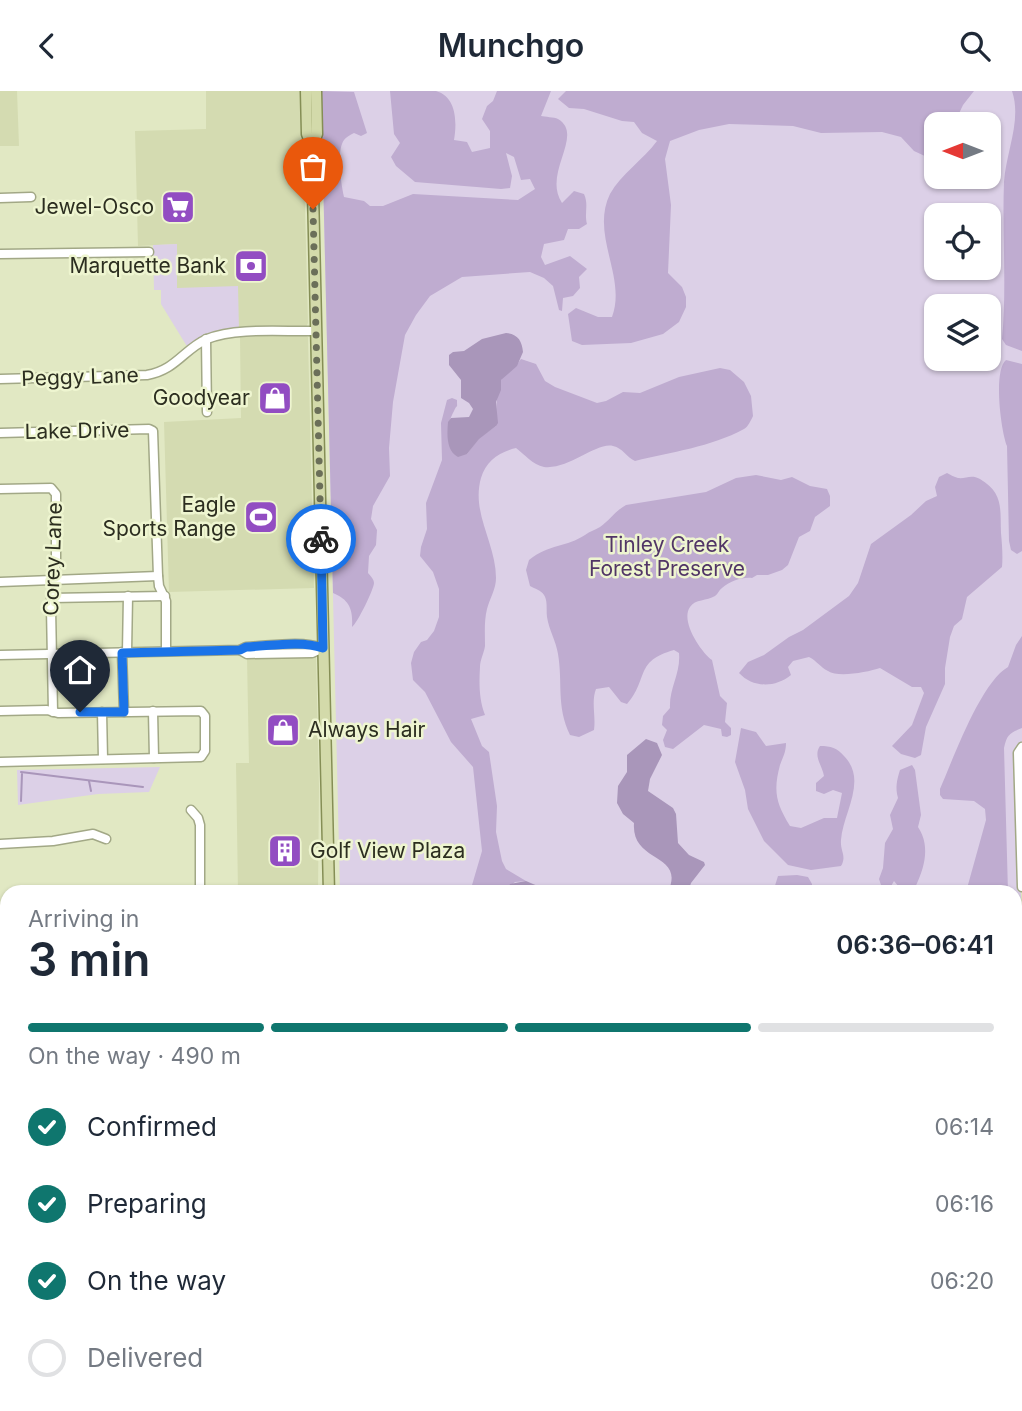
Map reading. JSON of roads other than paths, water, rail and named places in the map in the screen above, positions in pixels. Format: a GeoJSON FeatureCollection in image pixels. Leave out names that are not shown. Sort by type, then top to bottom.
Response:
{"type":"FeatureCollection","features":[{"type":"Feature","properties":{"kind":"main road"},"geometry":{"type":"LineString","coordinates":[[306,91],[307,134],[312,148],[329,885]]}},
{"type":"Feature","properties":{"kind":"main road"},"geometry":{"type":"LineString","coordinates":[[312,148],[317,134],[316,91]]}},
{"type":"Feature","properties":{"kind":"street"},"geometry":{"type":"LineString","coordinates":[[0,198],[31,197]]}},
{"type":"Feature","properties":{"kind":"street"},"geometry":{"type":"LineString","coordinates":[[0,254],[149,252]]}},
{"type":"Feature","properties":{"kind":"street","name":"Peggy Lane"},"geometry":{"type":"LineString","coordinates":[[0,379],[147,375],[162,372],[206,339],[230,333],[316,331]]}},
{"type":"Feature","properties":{"kind":"street"},"geometry":{"type":"LineString","coordinates":[[206,339],[207,412]]}},
{"type":"Feature","properties":{"kind":"street","name":"Lake Drive"},"geometry":{"type":"LineString","coordinates":[[0,433],[153,431],[158,576]]}},
{"type":"Feature","properties":{"kind":"street","name":"Corey Lane"},"geometry":{"type":"LineString","coordinates":[[0,489],[51,488],[56,494],[56,561],[51,598],[53,712]]}},
{"type":"Feature","properties":{"kind":"street"},"geometry":{"type":"LineString","coordinates":[[0,582],[158,576],[164,596],[166,651]]}},
{"type":"Feature","properties":{"kind":"street"},"geometry":{"type":"LineString","coordinates":[[124,712],[128,596]]}},
{"type":"Feature","properties":{"kind":"street"},"geometry":{"type":"LineString","coordinates":[[51,598],[164,596]]}},
{"type":"Feature","properties":{"kind":"street"},"geometry":{"type":"LineString","coordinates":[[0,655],[240,650],[247,654],[313,653],[323,648]]}},
{"type":"Feature","properties":{"kind":"street"},"geometry":{"type":"LineString","coordinates":[[0,711],[201,711],[205,716],[203,756],[0,762]]}},
{"type":"Feature","properties":{"kind":"street"},"geometry":{"type":"LineString","coordinates":[[153,711],[154,758]]}},
{"type":"Feature","properties":{"kind":"street"},"geometry":{"type":"LineString","coordinates":[[102,712],[103,759]]}},
{"type":"Feature","properties":{"kind":"street"},"geometry":{"type":"LineString","coordinates":[[1022,747],[1018,753],[1022,885]]}},
{"type":"Feature","properties":{"kind":"street"},"geometry":{"type":"LineString","coordinates":[[191,810],[200,825],[201,885]]}},
{"type":"Feature","properties":{"kind":"street"},"geometry":{"type":"LineString","coordinates":[[0,844],[53,841],[93,834],[106,839]]}},
{"type":"Feature","properties":{"kind":"waterway"},"geometry":{"type":"LineString","coordinates":[[21,772],[143,787]]}},
{"type":"Feature","properties":{"kind":"waterway"},"geometry":{"type":"LineString","coordinates":[[21,801],[22,774]]}},
{"type":"Feature","properties":{"kind":"waterway"},"geometry":{"type":"LineString","coordinates":[[89,781],[91,791]]}},
{"type":"Feature","properties":{"kind":"place","name":"Jewel-Osco"},"geometry":{"type":"Point","coordinates":[178,207]}},
{"type":"Feature","properties":{"kind":"place","name":"Marquette Bank"},"geometry":{"type":"Point","coordinates":[251,266]}},
{"type":"Feature","properties":{"kind":"place","name":"Goodyear"},"geometry":{"type":"Point","coordinates":[275,398]}},
{"type":"Feature","properties":{"kind":"place","name":"Eagle Sports Range"},"geometry":{"type":"Point","coordinates":[261,517]}},
{"type":"Feature","properties":{"kind":"place","name":"Always Hair"},"geometry":{"type":"Point","coordinates":[283,730]}},
{"type":"Feature","properties":{"kind":"place","name":"Golf View Plaza"},"geometry":{"type":"Point","coordinates":[285,851]}},
{"type":"Feature","properties":{"kind":"park label","name":"Tinley Creek Forest Preserve"},"geometry":{"type":"Point","coordinates":[667,557]}}]}
